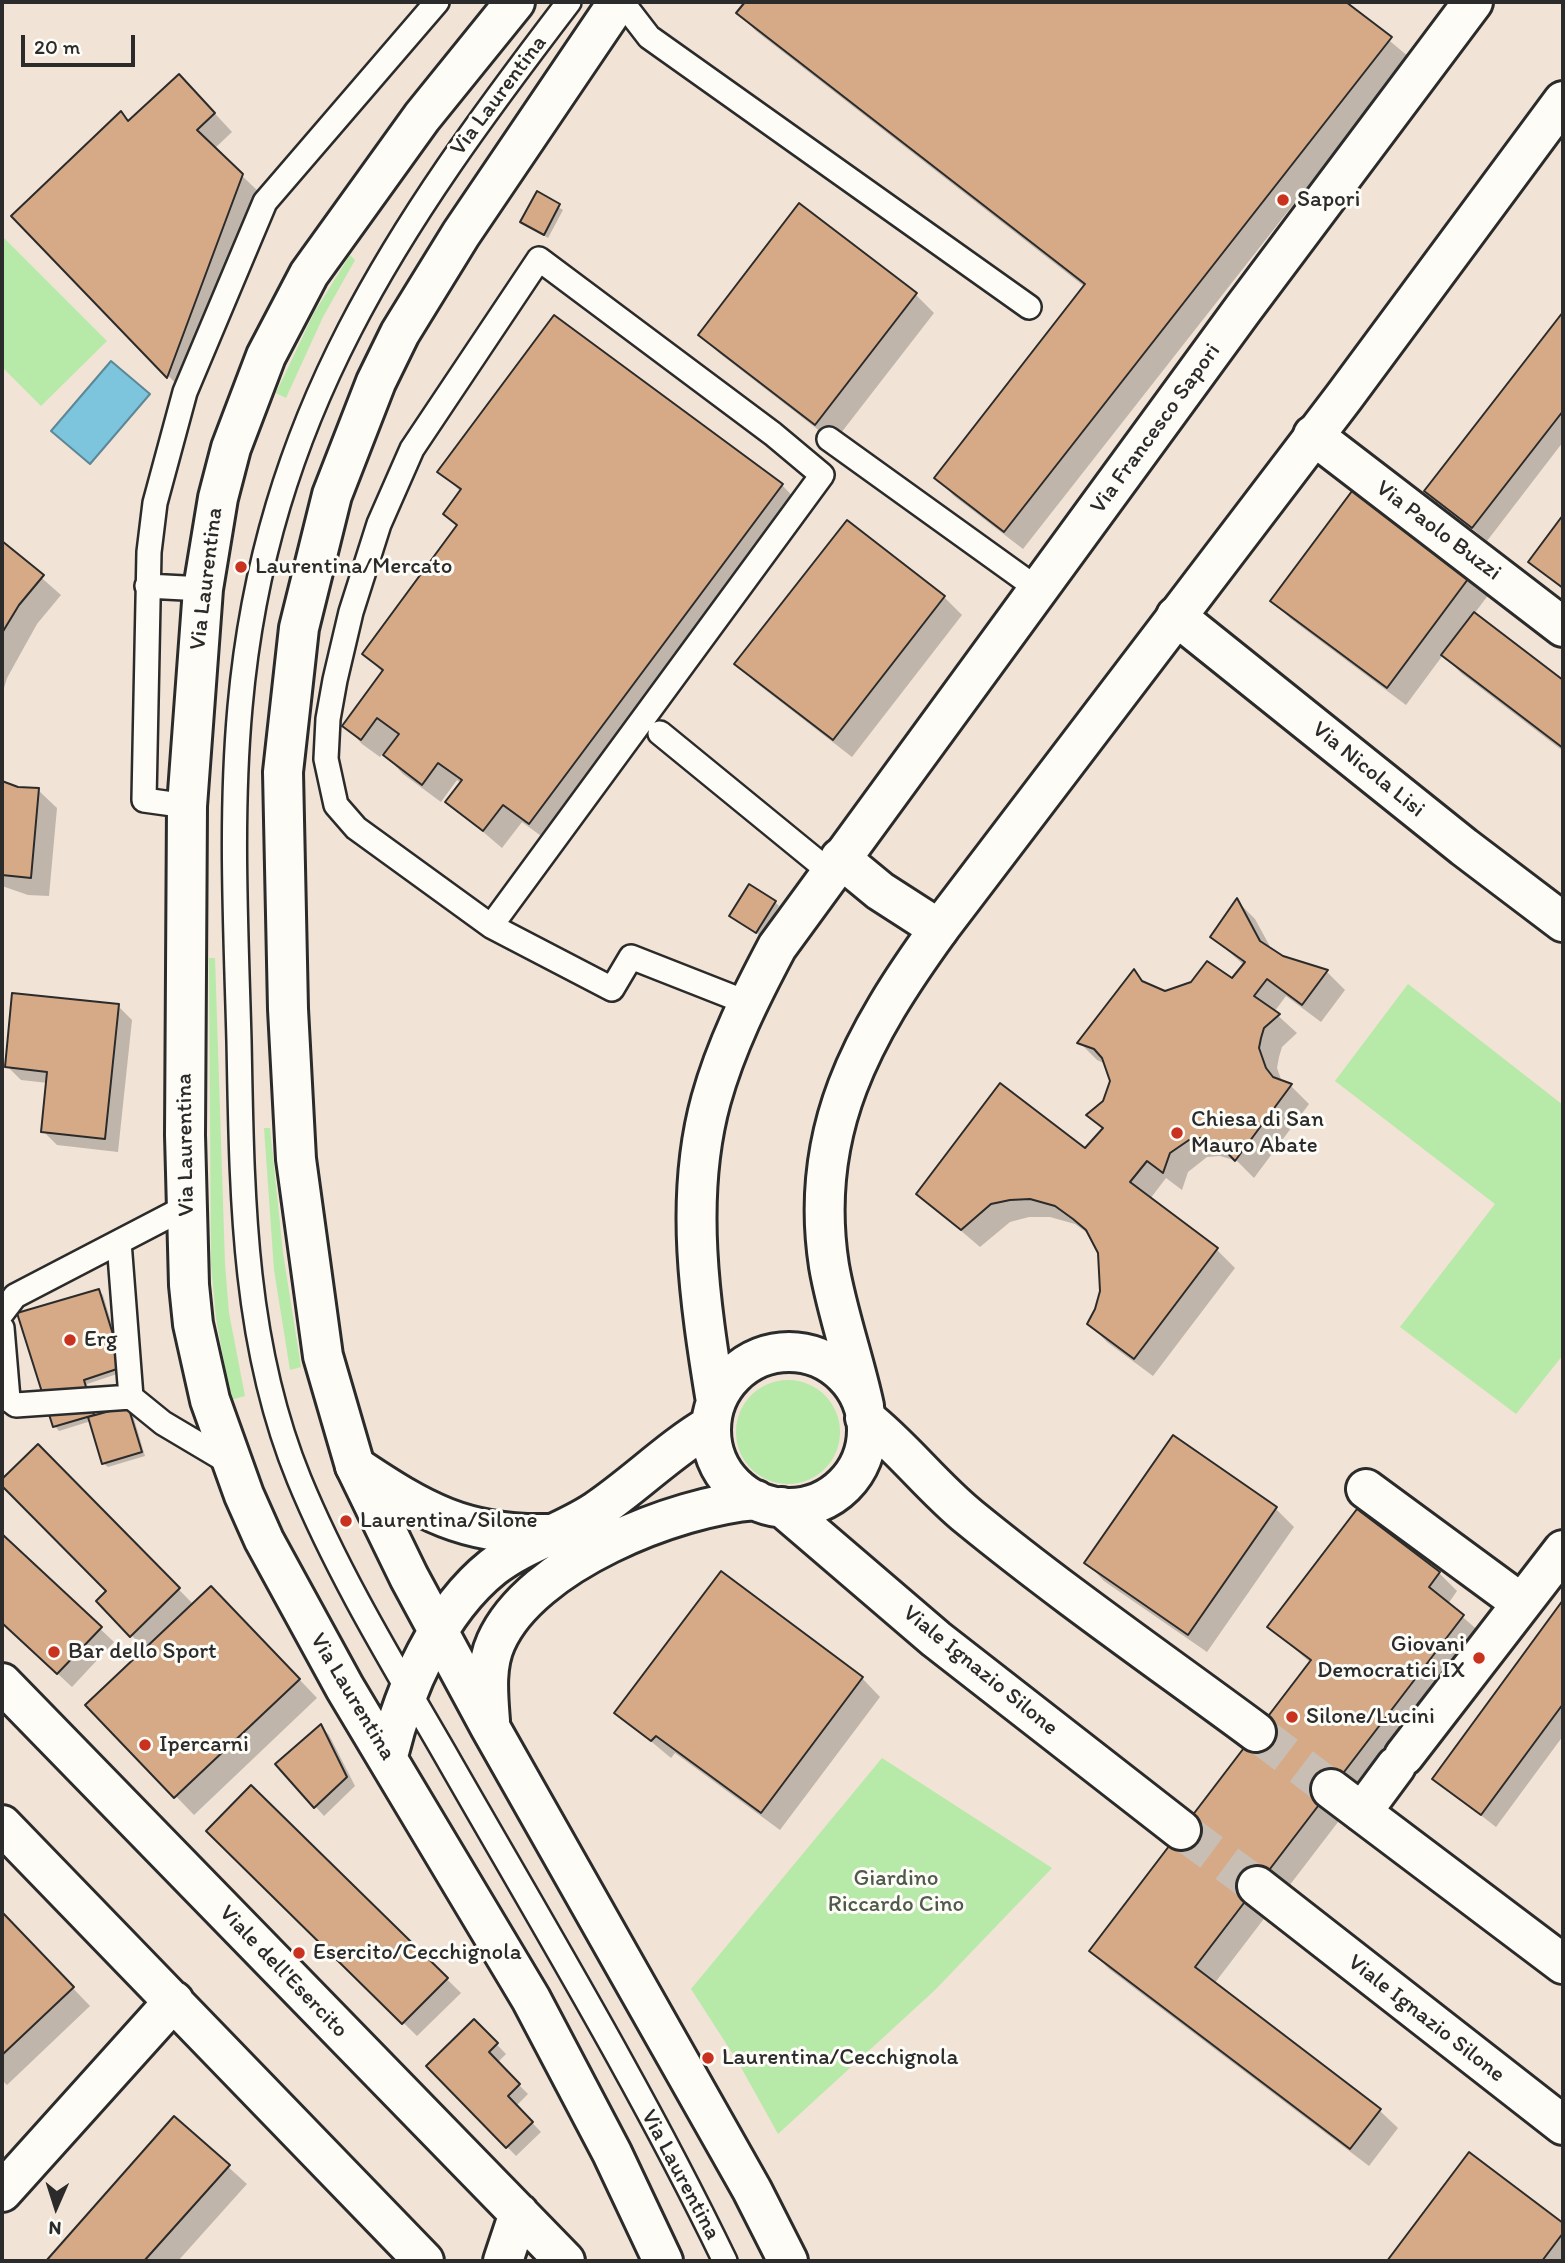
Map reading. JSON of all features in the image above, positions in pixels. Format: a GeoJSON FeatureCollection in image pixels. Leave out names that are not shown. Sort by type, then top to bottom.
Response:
{"type":"FeatureCollection","features":[{"type":"Feature","properties":{"kind":"street","name":"Via Laurentina"},"geometry":{"type":"LineString","coordinates":[[515,2],[422,117],[328,246],[283,320],[231,448],[212,523],[203,589],[187,806],[187,1207],[193,1324],[201,1368],[233,1465],[281,1575],[345,1688],[531,1999],[612,2153],[663,2261]]}},
{"type":"Feature","properties":{"kind":"street","name":"Via Laurentina"},"geometry":{"type":"LineString","coordinates":[[620,2],[461,234],[400,333],[376,382],[332,495],[299,628],[283,772],[288,1009],[296,1159],[323,1356],[355,1466],[490,1727],[752,2190],[788,2261]]}},
{"type":"Feature","properties":{"kind":"street","name":"Via Francesco Sapori"},"geometry":{"type":"LineString","coordinates":[[713,1413],[698,1258],[699,1174],[711,1101],[748,1003],[777,947],[1243,309],[1474,2]]}},
{"type":"Feature","properties":{"kind":"street"},"geometry":{"type":"LineString","coordinates":[[490,1727],[488,1692],[494,1649],[508,1621],[531,1594],[566,1568],[653,1525],[712,1506],[808,1505],[832,1495],[850,1478],[863,1456],[867,1431],[829,1262],[827,1197],[831,1147],[842,1098],[863,1046],[904,978],[939,929],[1563,101]]}},
{"type":"Feature","properties":{"kind":"street","name":"Via Paolo Buzzi"},"geometry":{"type":"LineString","coordinates":[[1313,435],[1563,627]]}},
{"type":"Feature","properties":{"kind":"street","name":"Via Nicola Lisi"},"geometry":{"type":"LineString","coordinates":[[1176,616],[1464,847],[1563,922]]}},
{"type":"Feature","properties":{"kind":"street"},"geometry":{"type":"LineString","coordinates":[[835,865],[939,929]]}},
{"type":"Feature","properties":{"kind":"street"},"geometry":{"type":"LineString","coordinates":[[769,1504],[737,1488],[722,1470],[713,1448],[713,1413],[727,1381],[745,1365],[767,1354],[791,1351],[815,1356],[836,1367],[853,1384],[864,1412],[966,1515],[1029,1565],[1256,1732]]}},
{"type":"Feature","properties":{"kind":"street"},"geometry":{"type":"LineString","coordinates":[[388,1756],[397,1719],[409,1691],[439,1632],[462,1598],[493,1568],[548,1534],[588,1517],[713,1413]]}},
{"type":"Feature","properties":{"kind":"street"},"geometry":{"type":"LineString","coordinates":[[355,1466],[440,1518],[501,1533],[548,1534]]}},
{"type":"Feature","properties":{"kind":"street"},"geometry":{"type":"LineString","coordinates":[[1366,1489],[1521,1603]]}},
{"type":"Feature","properties":{"kind":"street","name":"Viale Ignazio Silone"},"geometry":{"type":"LineString","coordinates":[[769,1504],[936,1639],[1181,1830]]}},
{"type":"Feature","properties":{"kind":"street"},"geometry":{"type":"LineString","coordinates":[[1362,1812],[1563,1550]]}},
{"type":"Feature","properties":{"kind":"street","name":"Viale dell'Esercito"},"geometry":{"type":"LineString","coordinates":[[2,1683],[565,2261]]}},
{"type":"Feature","properties":{"kind":"street"},"geometry":{"type":"LineString","coordinates":[[1331,1789],[1563,1964]]}},
{"type":"Feature","properties":{"kind":"street"},"geometry":{"type":"LineString","coordinates":[[2,1825],[424,2261]]}},
{"type":"Feature","properties":{"kind":"street","name":"Viale Ignazio Silone"},"geometry":{"type":"LineString","coordinates":[[1257,1886],[1563,2125]]}},
{"type":"Feature","properties":{"kind":"street"},"geometry":{"type":"LineString","coordinates":[[2,2192],[174,2001]]}},
{"type":"Feature","properties":{"kind":"street"},"geometry":{"type":"LineString","coordinates":[[503,2261],[519,2213]]}},
{"type":"Feature","properties":{"kind":"lane"},"geometry":{"type":"LineString","coordinates":[[187,806],[144,800],[147,586],[155,503],[185,392],[265,202],[437,2]]}},
{"type":"Feature","properties":{"kind":"lane","name":"Via Laurentina"},"geometry":{"type":"LineString","coordinates":[[569,2],[458,150],[416,211],[336,351],[295,450],[268,533],[239,708],[234,815],[240,1106],[248,1264],[256,1332],[272,1399],[307,1499],[409,1691],[634,2087],[699,2206],[725,2261]]}},
{"type":"Feature","properties":{"kind":"lane"},"geometry":{"type":"LineString","coordinates":[[620,2],[649,37],[1029,307]]}},
{"type":"Feature","properties":{"kind":"lane"},"geometry":{"type":"LineString","coordinates":[[491,926],[822,475],[539,259],[412,449],[375,537],[351,612],[328,719],[329,782],[336,805],[356,828],[491,926],[612,989],[631,957],[748,1003]]}},
{"type":"Feature","properties":{"kind":"lane"},"geometry":{"type":"LineString","coordinates":[[829,439],[1039,590]]}},
{"type":"Feature","properties":{"kind":"lane"},"geometry":{"type":"LineString","coordinates":[[147,586],[203,589]]}},
{"type":"Feature","properties":{"kind":"lane"},"geometry":{"type":"LineString","coordinates":[[660,733],[835,865]]}},
{"type":"Feature","properties":{"kind":"lane"},"geometry":{"type":"LineString","coordinates":[[2,1313],[15,1296],[187,1207]]}},
{"type":"Feature","properties":{"kind":"lane"},"geometry":{"type":"LineString","coordinates":[[119,1242],[131,1397]]}},
{"type":"Feature","properties":{"kind":"lane"},"geometry":{"type":"LineString","coordinates":[[2,1328],[8,1399],[16,1405],[131,1397],[163,1423],[233,1465]]}},
{"type":"Feature","properties":{"kind":"green space"},"geometry":{"type":"Polygon","coordinates":[[[2,236],[107,341],[41,406],[2,367],[2,236]]]}},
{"type":"Feature","properties":{"kind":"green space"},"geometry":{"type":"Polygon","coordinates":[[[350,255],[355,260],[323,317],[286,398],[276,393],[314,313],[350,255]]]}},
{"type":"Feature","properties":{"kind":"green space"},"geometry":{"type":"Polygon","coordinates":[[[209,958],[215,958],[229,1313],[245,1396],[231,1400],[216,1318],[211,1264],[209,958]]]}},
{"type":"Feature","properties":{"kind":"green space"},"geometry":{"type":"Polygon","coordinates":[[[1408,984],[1563,1105],[1563,1355],[1516,1414],[1400,1327],[1495,1204],[1335,1081],[1408,984]]]}},
{"type":"Feature","properties":{"kind":"green space"},"geometry":{"type":"Polygon","coordinates":[[[264,1128],[270,1128],[283,1253],[301,1367],[290,1370],[274,1270],[264,1128]]]}},
{"type":"Feature","properties":{"kind":"green space"},"geometry":{"type":"Polygon","coordinates":[[[788,1380],[808,1384],[825,1395],[836,1412],[840,1432],[836,1452],[825,1469],[808,1480],[788,1484],[768,1480],[751,1469],[740,1452],[736,1432],[740,1412],[751,1395],[768,1384],[788,1380]]]}},
{"type":"Feature","properties":{"kind":"green space","name":"Giardino Riccardo Cino"},"geometry":{"type":"Polygon","coordinates":[[[882,1758],[1052,1868],[935,1990],[778,2134],[738,2062],[691,1989],[882,1758]]]}},
{"type":"Feature","properties":{"kind":"water"},"geometry":{"type":"Polygon","coordinates":[[[111,361],[150,394],[90,464],[51,431],[111,361]]]}},
{"type":"Feature","properties":{"kind":"building"},"geometry":{"type":"Polygon","coordinates":[[[745,2],[1346,2],[1392,37],[1004,532],[934,478],[1085,284],[736,13],[745,2]]]}},
{"type":"Feature","properties":{"kind":"building"},"geometry":{"type":"Polygon","coordinates":[[[179,74],[215,113],[197,130],[243,174],[167,378],[11,216],[121,111],[128,121],[179,74]]]}},
{"type":"Feature","properties":{"kind":"building"},"geometry":{"type":"Polygon","coordinates":[[[537,191],[560,204],[544,235],[520,222],[537,191]]]}},
{"type":"Feature","properties":{"kind":"building"},"geometry":{"type":"Polygon","coordinates":[[[799,203],[917,293],[815,425],[698,335],[799,203]]]}},
{"type":"Feature","properties":{"kind":"building"},"geometry":{"type":"Polygon","coordinates":[[[1563,312],[1563,411],[1472,528],[1424,491],[1563,312]]]}},
{"type":"Feature","properties":{"kind":"building"},"geometry":{"type":"Polygon","coordinates":[[[554,315],[783,484],[529,824],[503,805],[483,831],[445,802],[462,780],[438,763],[422,785],[383,755],[399,734],[377,718],[361,740],[342,726],[383,670],[362,654],[457,525],[443,514],[461,489],[437,472],[554,315]]]}},
{"type":"Feature","properties":{"kind":"building"},"geometry":{"type":"Polygon","coordinates":[[[1358,483],[1474,571],[1387,688],[1270,601],[1358,483]]]}},
{"type":"Feature","properties":{"kind":"building"},"geometry":{"type":"Polygon","coordinates":[[[1563,515],[1563,588],[1528,562],[1563,515]]]}},
{"type":"Feature","properties":{"kind":"building"},"geometry":{"type":"Polygon","coordinates":[[[847,520],[945,596],[833,740],[734,664],[847,520]]]}},
{"type":"Feature","properties":{"kind":"building"},"geometry":{"type":"Polygon","coordinates":[[[2,541],[44,575],[19,605],[2,633],[2,541]]]}},
{"type":"Feature","properties":{"kind":"building"},"geometry":{"type":"Polygon","coordinates":[[[1474,612],[1563,680],[1563,748],[1441,655],[1474,612]]]}},
{"type":"Feature","properties":{"kind":"building"},"geometry":{"type":"Polygon","coordinates":[[[2,781],[18,787],[39,788],[31,878],[2,875],[2,781]]]}},
{"type":"Feature","properties":{"kind":"building"},"geometry":{"type":"Polygon","coordinates":[[[749,884],[776,901],[756,933],[729,916],[749,884]]]}},
{"type":"Feature","properties":{"kind":"building","name":"Chiesa di San Mauro Abate"},"geometry":{"type":"Polygon","coordinates":[[[1237,898],[1260,941],[1283,956],[1328,970],[1302,1005],[1267,979],[1254,996],[1280,1014],[1264,1028],[1261,1038],[1259,1048],[1266,1068],[1273,1077],[1292,1084],[1235,1161],[1219,1144],[1200,1138],[1189,1140],[1170,1153],[1163,1173],[1147,1161],[1130,1182],[1218,1248],[1134,1359],[1087,1324],[1100,1291],[1098,1253],[1086,1230],[1073,1219],[1055,1206],[1030,1199],[1010,1200],[991,1204],[961,1230],[916,1194],[1000,1083],[1085,1148],[1103,1128],[1086,1115],[1103,1101],[1110,1081],[1102,1058],[1094,1049],[1077,1043],[1134,969],[1142,981],[1165,991],[1191,982],[1207,961],[1232,978],[1245,962],[1210,937],[1237,898]]]}},
{"type":"Feature","properties":{"kind":"building"},"geometry":{"type":"Polygon","coordinates":[[[12,993],[119,1004],[105,1139],[41,1132],[47,1072],[5,1067],[12,993]]]}},
{"type":"Feature","properties":{"kind":"building","name":"Erg"},"geometry":{"type":"Polygon","coordinates":[[[99,1289],[123,1367],[84,1380],[94,1415],[53,1427],[17,1313],[99,1289]]]}},
{"type":"Feature","properties":{"kind":"building"},"geometry":{"type":"Polygon","coordinates":[[[128,1406],[142,1452],[102,1464],[88,1417],[128,1406]]]}},
{"type":"Feature","properties":{"kind":"building"},"geometry":{"type":"Polygon","coordinates":[[[1173,1435],[1277,1507],[1188,1635],[1084,1563],[1173,1435]]]}},
{"type":"Feature","properties":{"kind":"building"},"geometry":{"type":"Polygon","coordinates":[[[38,1444],[180,1588],[130,1637],[96,1601],[106,1591],[2,1486],[2,1479],[38,1444]]]}},
{"type":"Feature","properties":{"kind":"building"},"geometry":{"type":"Polygon","coordinates":[[[1357,1509],[1440,1572],[1429,1587],[1464,1615],[1195,1967],[1381,2109],[1350,2149],[1089,1951],[1311,1660],[1267,1627],[1357,1509]]]}},
{"type":"Feature","properties":{"kind":"building"},"geometry":{"type":"Polygon","coordinates":[[[2,1534],[102,1627],[57,1674],[2,1623],[2,1534]]]}},
{"type":"Feature","properties":{"kind":"building"},"geometry":{"type":"Polygon","coordinates":[[[721,1571],[863,1677],[761,1813],[656,1736],[651,1741],[614,1713],[721,1571]]]}},
{"type":"Feature","properties":{"kind":"building"},"geometry":{"type":"Polygon","coordinates":[[[211,1586],[300,1679],[174,1798],[85,1705],[211,1586]]]}},
{"type":"Feature","properties":{"kind":"building"},"geometry":{"type":"Polygon","coordinates":[[[1563,1600],[1563,1704],[1481,1815],[1432,1779],[1563,1600]]]}},
{"type":"Feature","properties":{"kind":"building"},"geometry":{"type":"Polygon","coordinates":[[[321,1724],[347,1777],[314,1808],[275,1764],[321,1724]]]}},
{"type":"Feature","properties":{"kind":"building"},"geometry":{"type":"Polygon","coordinates":[[[251,1785],[448,1978],[402,2024],[206,1831],[251,1785]]]}},
{"type":"Feature","properties":{"kind":"building"},"geometry":{"type":"Polygon","coordinates":[[[2,1912],[74,1987],[2,2055],[2,1912]]]}},
{"type":"Feature","properties":{"kind":"building"},"geometry":{"type":"Polygon","coordinates":[[[474,2019],[498,2043],[489,2052],[520,2084],[508,2096],[533,2122],[506,2148],[426,2066],[474,2019]]]}},
{"type":"Feature","properties":{"kind":"building"},"geometry":{"type":"Polygon","coordinates":[[[174,2116],[230,2165],[144,2261],[46,2261],[174,2116]]]}},
{"type":"Feature","properties":{"kind":"building"},"geometry":{"type":"Polygon","coordinates":[[[1469,2152],[1563,2223],[1563,2233],[1542,2261],[1387,2261],[1469,2152]]]}},
{"type":"Feature","properties":{"kind":"tunnel"},"geometry":{"type":"LineString","coordinates":[[1256,1732],[1331,1789]]}},
{"type":"Feature","properties":{"kind":"tunnel"},"geometry":{"type":"LineString","coordinates":[[1181,1830],[1257,1886]]}},
{"type":"Feature","properties":{"kind":"place","name":"Sapori"},"geometry":{"type":"Point","coordinates":[1283,200]}},
{"type":"Feature","properties":{"kind":"place","name":"Laurentina/Mercato"},"geometry":{"type":"Point","coordinates":[241,567]}},
{"type":"Feature","properties":{"kind":"place","name":"Chiesa di San Mauro Abate"},"geometry":{"type":"Point","coordinates":[1177,1133]}},
{"type":"Feature","properties":{"kind":"place","name":"Erg"},"geometry":{"type":"Point","coordinates":[70,1340]}},
{"type":"Feature","properties":{"kind":"place","name":"Laurentina/Silone"},"geometry":{"type":"Point","coordinates":[346,1521]}},
{"type":"Feature","properties":{"kind":"place","name":"Bar dello Sport"},"geometry":{"type":"Point","coordinates":[54,1652]}},
{"type":"Feature","properties":{"kind":"place","name":"Giovani Democratici IX"},"geometry":{"type":"Point","coordinates":[1479,1658]}},
{"type":"Feature","properties":{"kind":"place","name":"Silone/Lucini"},"geometry":{"type":"Point","coordinates":[1292,1717]}},
{"type":"Feature","properties":{"kind":"place","name":"Ipercarni"},"geometry":{"type":"Point","coordinates":[145,1745]}},
{"type":"Feature","properties":{"kind":"place","name":"Esercito/Cecchignola"},"geometry":{"type":"Point","coordinates":[299,1953]}},
{"type":"Feature","properties":{"kind":"place","name":"Laurentina/Cecchignola"},"geometry":{"type":"Point","coordinates":[708,2058]}}]}
